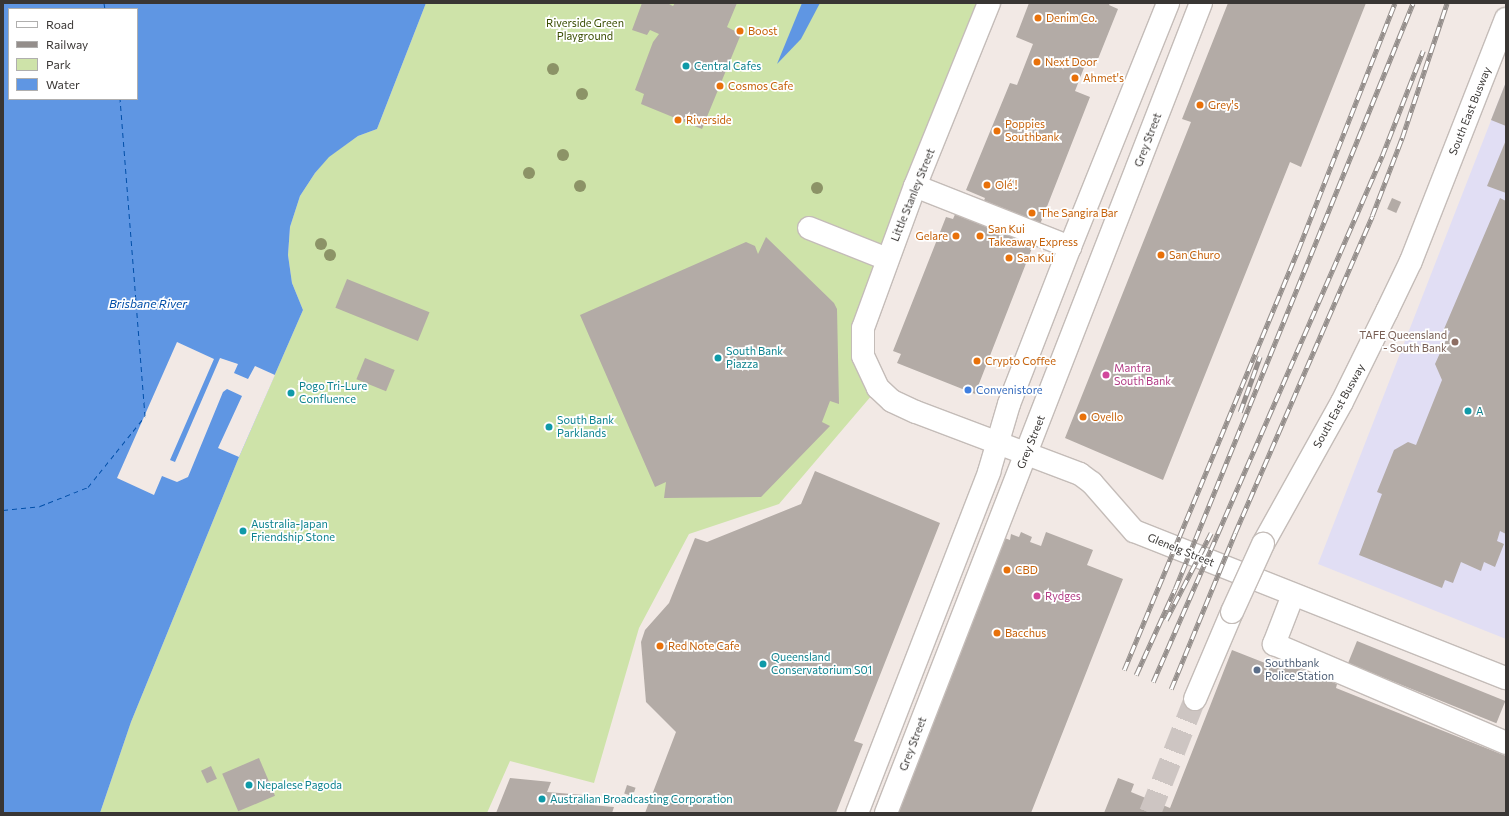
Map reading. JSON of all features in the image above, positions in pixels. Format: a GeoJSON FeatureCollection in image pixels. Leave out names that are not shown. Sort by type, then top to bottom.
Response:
{"type":"FeatureCollection","features":[{"type":"Feature","properties":{"kind":"street","name":"Little Stanley Street"},"geometry":{"type":"LineString","coordinates":[[878,388],[863,356],[863,328],[915,186],[989,3]]}},
{"type":"Feature","properties":{"kind":"street"},"geometry":{"type":"LineString","coordinates":[[857,813],[989,472],[998,441],[1070,247],[1168,3]]}},
{"type":"Feature","properties":{"kind":"street","name":"Grey Street"},"geometry":{"type":"LineString","coordinates":[[886,813],[1201,3]]}},
{"type":"Feature","properties":{"kind":"street","name":"South East Busway"},"geometry":{"type":"LineString","coordinates":[[1195,699],[1263,544],[1342,402],[1411,261],[1506,19]]}},
{"type":"Feature","properties":{"kind":"street"},"geometry":{"type":"LineString","coordinates":[[915,186],[1070,247]]}},
{"type":"Feature","properties":{"kind":"street"},"geometry":{"type":"LineString","coordinates":[[808,228],[887,259]]}},
{"type":"Feature","properties":{"kind":"street","name":"Glenelg Street"},"geometry":{"type":"LineString","coordinates":[[878,388],[892,401],[916,412],[998,441],[1080,474],[1092,483],[1134,531],[1506,678]]}},
{"type":"Feature","properties":{"kind":"street"},"geometry":{"type":"LineString","coordinates":[[1293,595],[1274,644],[1506,743]]}},
{"type":"Feature","properties":{"kind":"shaded area","name":"TAFE Queensland - South Bank"},"geometry":{"type":"Polygon","coordinates":[[[1506,82],[1506,639],[1318,564],[1506,82]]]}},
{"type":"Feature","properties":{"kind":"green space","name":"South Bank Parklands"},"geometry":{"type":"Polygon","coordinates":[[[426,3],[989,3],[863,328],[878,388],[779,504],[689,534],[639,628],[594,783],[510,761],[487,813],[100,813],[131,722],[239,457],[303,310],[292,283],[288,255],[290,227],[300,196],[315,173],[328,157],[358,136],[377,129],[426,3]]]}},
{"type":"Feature","properties":{"kind":"water","name":"Brisbane River"},"geometry":{"type":"Polygon","coordinates":[[[3,3],[426,3],[377,129],[358,136],[329,157],[315,173],[300,196],[290,227],[288,255],[292,283],[303,310],[239,457],[131,722],[100,813],[3,813],[3,3]]]}},
{"type":"Feature","properties":{"kind":"water"},"geometry":{"type":"Polygon","coordinates":[[[802,3],[820,3],[801,39],[777,64],[802,3]]]}},
{"type":"Feature","properties":{"kind":"pier"},"geometry":{"type":"Polygon","coordinates":[[[177,342],[214,359],[170,460],[175,462],[220,358],[238,364],[234,373],[248,379],[255,366],[275,375],[239,457],[218,448],[242,396],[227,389],[223,392],[188,477],[177,482],[162,476],[154,495],[117,478],[177,342]]]}},
{"type":"Feature","properties":{"kind":"building","name":"Central Cafes"},"geometry":{"type":"Polygon","coordinates":[[[642,3],[667,3],[673,6],[675,3],[737,3],[727,27],[741,34],[702,129],[641,104],[644,94],[635,90],[653,42],[659,34],[650,30],[647,35],[632,30],[642,3]]]}},
{"type":"Feature","properties":{"kind":"building"},"geometry":{"type":"Polygon","coordinates":[[[1029,3],[1110,3],[1109,5],[1118,9],[1096,64],[1087,60],[1075,91],[1090,97],[1039,227],[983,203],[985,198],[966,190],[1010,83],[1017,85],[1033,44],[1016,37],[1029,3]]]}},
{"type":"Feature","properties":{"kind":"building"},"geometry":{"type":"Polygon","coordinates":[[[1228,3],[1366,3],[1301,167],[1290,162],[1163,480],[1065,438],[1191,122],[1182,119],[1228,3]]]}},
{"type":"Feature","properties":{"kind":"building"},"geometry":{"type":"Polygon","coordinates":[[[1506,82],[1506,126],[1491,120],[1506,82]]]}},
{"type":"Feature","properties":{"kind":"building"},"geometry":{"type":"Polygon","coordinates":[[[1506,140],[1506,193],[1487,186],[1506,140]]]}},
{"type":"Feature","properties":{"kind":"building"},"geometry":{"type":"Polygon","coordinates":[[[1392,198],[1401,202],[1396,213],[1387,209],[1392,198]]]}},
{"type":"Feature","properties":{"kind":"building","name":"A"},"geometry":{"type":"Polygon","coordinates":[[[1500,198],[1506,201],[1506,534],[1500,531],[1497,541],[1504,544],[1495,567],[1484,562],[1481,571],[1461,562],[1453,583],[1445,580],[1442,588],[1359,555],[1382,494],[1377,492],[1394,450],[1408,442],[1416,445],[1442,380],[1435,364],[1450,331],[1444,329],[1500,198]]]}},
{"type":"Feature","properties":{"kind":"building"},"geometry":{"type":"Polygon","coordinates":[[[956,212],[1034,243],[975,394],[897,363],[901,354],[893,351],[946,217],[953,219],[956,212]]]}},
{"type":"Feature","properties":{"kind":"building","name":"South Bank Piazza"},"geometry":{"type":"Polygon","coordinates":[[[766,237],[834,303],[837,309],[839,404],[830,401],[822,422],[830,426],[761,497],[664,498],[666,482],[655,487],[580,315],[746,242],[755,246],[758,254],[766,237]]]}},
{"type":"Feature","properties":{"kind":"building"},"geometry":{"type":"Polygon","coordinates":[[[347,279],[430,312],[418,341],[335,308],[347,279]]]}},
{"type":"Feature","properties":{"kind":"building"},"geometry":{"type":"Polygon","coordinates":[[[365,358],[395,370],[386,391],[356,379],[365,358]]]}},
{"type":"Feature","properties":{"kind":"building","name":"Queensland Conservatorium S01"},"geometry":{"type":"Polygon","coordinates":[[[815,471],[940,523],[854,741],[863,744],[836,813],[645,813],[676,732],[646,702],[641,642],[645,630],[669,603],[695,538],[707,542],[801,504],[815,471]]]}},
{"type":"Feature","properties":{"kind":"building"},"geometry":{"type":"Polygon","coordinates":[[[1021,532],[1032,537],[1030,542],[1041,546],[1046,532],[1093,550],[1087,565],[1123,579],[1031,813],[898,813],[1002,537],[1010,540],[1011,534],[1019,537],[1021,532]]]}},
{"type":"Feature","properties":{"kind":"building"},"geometry":{"type":"Polygon","coordinates":[[[1357,641],[1505,701],[1496,723],[1348,663],[1357,641]]]}},
{"type":"Feature","properties":{"kind":"building"},"geometry":{"type":"Polygon","coordinates":[[[1232,650],[1278,668],[1280,661],[1337,684],[1336,688],[1506,756],[1506,813],[1104,813],[1118,778],[1134,784],[1131,792],[1170,808],[1232,650]]]}},
{"type":"Feature","properties":{"kind":"building","name":"Nepalese Pagoda"},"geometry":{"type":"Polygon","coordinates":[[[259,758],[275,796],[238,811],[222,774],[259,758]]]}},
{"type":"Feature","properties":{"kind":"building"},"geometry":{"type":"Polygon","coordinates":[[[211,766],[217,779],[207,783],[201,771],[211,766]]]}},
{"type":"Feature","properties":{"kind":"building","name":"Australian Broadcasting Corporation"},"geometry":{"type":"Polygon","coordinates":[[[510,778],[551,782],[547,792],[584,795],[580,804],[614,807],[612,813],[496,813],[510,778]]]}},
{"type":"Feature","properties":{"kind":"building"},"geometry":{"type":"Polygon","coordinates":[[[627,785],[636,788],[633,796],[624,794],[627,785]]]}},
{"type":"Feature","properties":{"kind":"ferry route"},"geometry":{"type":"LineString","coordinates":[[104,3],[105,8]]}},
{"type":"Feature","properties":{"kind":"ferry route"},"geometry":{"type":"LineString","coordinates":[[3,510],[40,506],[88,487],[145,416],[120,100]]}},
{"type":"Feature","properties":{"kind":"tunnel"},"geometry":{"type":"LineString","coordinates":[[1150,813],[1195,699]]}},
{"type":"Feature","properties":{"kind":"railway"},"geometry":{"type":"LineString","coordinates":[[1124,670],[1298,250],[1395,3]]}},
{"type":"Feature","properties":{"kind":"railway"},"geometry":{"type":"LineString","coordinates":[[1136,675],[1175,589],[1413,3]]}},
{"type":"Feature","properties":{"kind":"railway"},"geometry":{"type":"LineString","coordinates":[[1171,689],[1235,533],[1372,216],[1402,138],[1447,3]]}},
{"type":"Feature","properties":{"kind":"railway"},"geometry":{"type":"LineString","coordinates":[[1153,682],[1382,156],[1423,51]]}},
{"type":"Feature","properties":{"kind":"railway"},"geometry":{"type":"LineString","coordinates":[[1240,412],[1260,356]]}},
{"type":"Feature","properties":{"kind":"railway"},"geometry":{"type":"LineString","coordinates":[[1166,620],[1211,533]]}},
{"type":"Feature","properties":{"kind":"place","name":"Denim Co."},"geometry":{"type":"Point","coordinates":[1038,18]}},
{"type":"Feature","properties":{"kind":"place","name":"Boost"},"geometry":{"type":"Point","coordinates":[740,31]}},
{"type":"Feature","properties":{"kind":"place","name":"Next Door"},"geometry":{"type":"Point","coordinates":[1037,62]}},
{"type":"Feature","properties":{"kind":"place","name":"Central Cafes"},"geometry":{"type":"Point","coordinates":[686,66]}},
{"type":"Feature","properties":{"kind":"place","name":"Ahmet's"},"geometry":{"type":"Point","coordinates":[1075,78]}},
{"type":"Feature","properties":{"kind":"place","name":"Cosmos Cafe"},"geometry":{"type":"Point","coordinates":[720,86]}},
{"type":"Feature","properties":{"kind":"place","name":"Grey's"},"geometry":{"type":"Point","coordinates":[1200,105]}},
{"type":"Feature","properties":{"kind":"place","name":"Riverside"},"geometry":{"type":"Point","coordinates":[678,120]}},
{"type":"Feature","properties":{"kind":"place","name":"Poppies Southbank"},"geometry":{"type":"Point","coordinates":[997,131]}},
{"type":"Feature","properties":{"kind":"place","name":"Olé !"},"geometry":{"type":"Point","coordinates":[987,185]}},
{"type":"Feature","properties":{"kind":"place","name":"The Sangira Bar"},"geometry":{"type":"Point","coordinates":[1032,213]}},
{"type":"Feature","properties":{"kind":"place","name":"Gelare"},"geometry":{"type":"Point","coordinates":[956,236]}},
{"type":"Feature","properties":{"kind":"place","name":"San Kui Takeaway Express"},"geometry":{"type":"Point","coordinates":[980,236]}},
{"type":"Feature","properties":{"kind":"place","name":"San Churo"},"geometry":{"type":"Point","coordinates":[1161,255]}},
{"type":"Feature","properties":{"kind":"place","name":"San Kui"},"geometry":{"type":"Point","coordinates":[1009,258]}},
{"type":"Feature","properties":{"kind":"place","name":"TAFE Queensland - South Bank"},"geometry":{"type":"Point","coordinates":[1455,342]}},
{"type":"Feature","properties":{"kind":"place","name":"South Bank Piazza"},"geometry":{"type":"Point","coordinates":[718,358]}},
{"type":"Feature","properties":{"kind":"place","name":"Crypto Coffee"},"geometry":{"type":"Point","coordinates":[977,361]}},
{"type":"Feature","properties":{"kind":"place","name":"Mantra South Bank"},"geometry":{"type":"Point","coordinates":[1106,375]}},
{"type":"Feature","properties":{"kind":"place","name":"Convenistore"},"geometry":{"type":"Point","coordinates":[968,390]}},
{"type":"Feature","properties":{"kind":"place","name":"Pogo Tri-Lure Confluence"},"geometry":{"type":"Point","coordinates":[291,393]}},
{"type":"Feature","properties":{"kind":"place","name":"A"},"geometry":{"type":"Point","coordinates":[1468,411]}},
{"type":"Feature","properties":{"kind":"place","name":"Ovello"},"geometry":{"type":"Point","coordinates":[1083,417]}},
{"type":"Feature","properties":{"kind":"place","name":"South Bank Parklands"},"geometry":{"type":"Point","coordinates":[549,427]}},
{"type":"Feature","properties":{"kind":"place","name":"Australia-Japan Friendship Stone"},"geometry":{"type":"Point","coordinates":[243,531]}},
{"type":"Feature","properties":{"kind":"place","name":"CBD"},"geometry":{"type":"Point","coordinates":[1007,570]}},
{"type":"Feature","properties":{"kind":"place","name":"Rydges"},"geometry":{"type":"Point","coordinates":[1037,596]}},
{"type":"Feature","properties":{"kind":"place","name":"Bacchus"},"geometry":{"type":"Point","coordinates":[997,633]}},
{"type":"Feature","properties":{"kind":"place","name":"Red Note Cafe"},"geometry":{"type":"Point","coordinates":[660,646]}},
{"type":"Feature","properties":{"kind":"place","name":"Queensland Conservatorium S01"},"geometry":{"type":"Point","coordinates":[763,664]}},
{"type":"Feature","properties":{"kind":"place","name":"Southbank Police Station"},"geometry":{"type":"Point","coordinates":[1257,670]}},
{"type":"Feature","properties":{"kind":"place","name":"Nepalese Pagoda"},"geometry":{"type":"Point","coordinates":[249,785]}},
{"type":"Feature","properties":{"kind":"place","name":"Australian Broadcasting Corporation"},"geometry":{"type":"Point","coordinates":[542,799]}},
{"type":"Feature","properties":{"kind":"park label","name":"Riverside Green Playground"},"geometry":{"type":"Point","coordinates":[585,30]}}]}
